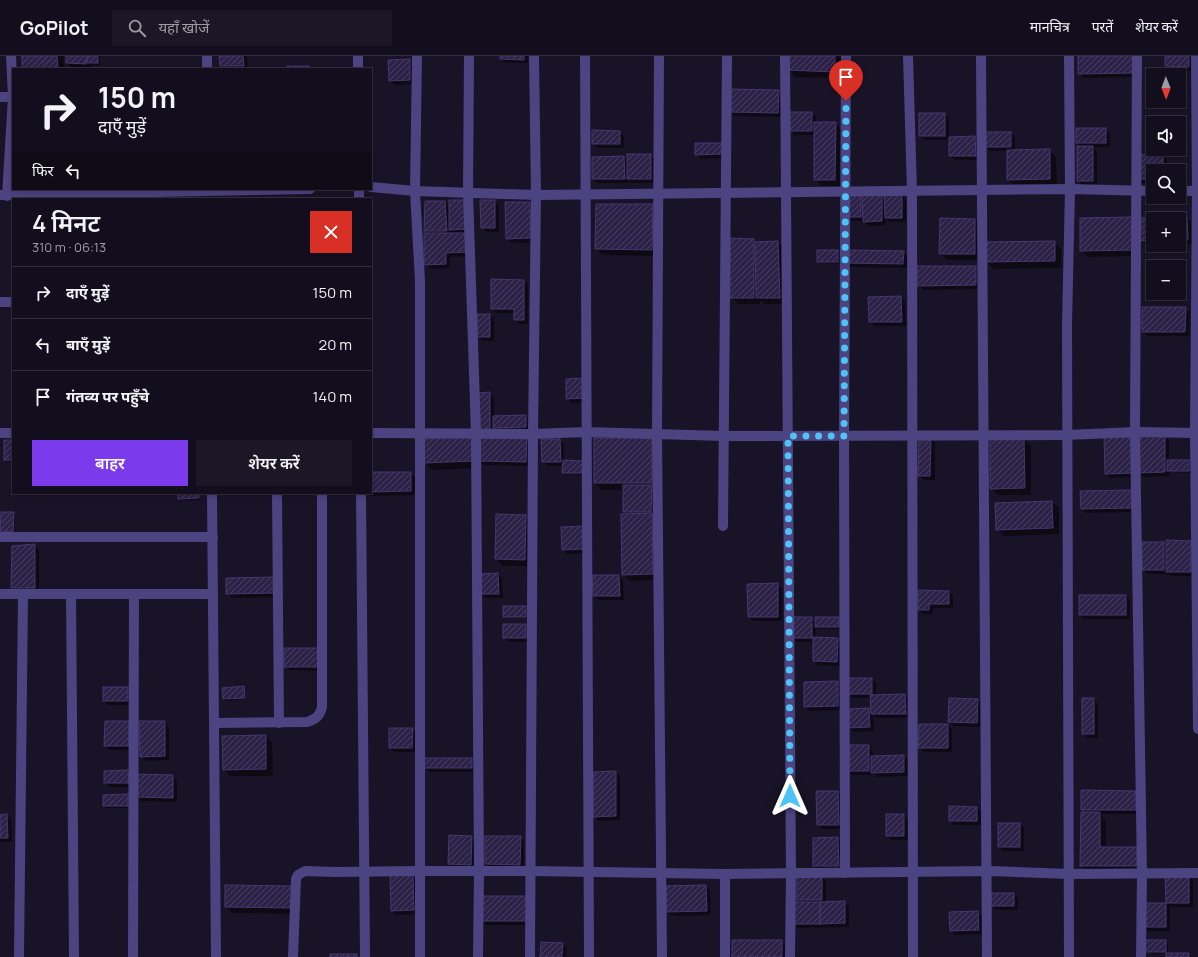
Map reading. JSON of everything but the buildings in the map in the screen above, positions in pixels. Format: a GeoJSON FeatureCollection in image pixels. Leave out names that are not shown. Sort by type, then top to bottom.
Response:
{"type":"FeatureCollection","features":[{"type":"Feature","properties":{"kind":"street"},"geometry":{"type":"LineString","coordinates":[[11,56],[12,76]]}},
{"type":"Feature","properties":{"kind":"street"},"geometry":{"type":"LineString","coordinates":[[207,56],[207,68]]}},
{"type":"Feature","properties":{"kind":"street"},"geometry":{"type":"LineString","coordinates":[[358,56],[358,68]]}},
{"type":"Feature","properties":{"kind":"street"},"geometry":{"type":"LineString","coordinates":[[417,56],[415,191],[420,281],[420,957]]}},
{"type":"Feature","properties":{"kind":"street"},"geometry":{"type":"LineString","coordinates":[[470,56],[468,193],[476,434],[479,871],[478,957]]}},
{"type":"Feature","properties":{"kind":"street"},"geometry":{"type":"LineString","coordinates":[[530,957],[536,195],[534,56]]}},
{"type":"Feature","properties":{"kind":"street"},"geometry":{"type":"LineString","coordinates":[[585,56],[589,957]]}},
{"type":"Feature","properties":{"kind":"street"},"geometry":{"type":"LineString","coordinates":[[659,56],[657,434],[660,874],[662,957]]}},
{"type":"Feature","properties":{"kind":"street"},"geometry":{"type":"LineString","coordinates":[[724,526],[727,56]]}},
{"type":"Feature","properties":{"kind":"street"},"geometry":{"type":"LineString","coordinates":[[785,56],[791,874],[790,957]]}},
{"type":"Feature","properties":{"kind":"street"},"geometry":{"type":"LineString","coordinates":[[845,873],[844,436],[846,56]]}},
{"type":"Feature","properties":{"kind":"street"},"geometry":{"type":"LineString","coordinates":[[908,56],[912,190],[913,957]]}},
{"type":"Feature","properties":{"kind":"street"},"geometry":{"type":"LineString","coordinates":[[981,56],[987,957]]}},
{"type":"Feature","properties":{"kind":"street"},"geometry":{"type":"LineString","coordinates":[[1069,56],[1070,189],[1066,325],[1069,957]]}},
{"type":"Feature","properties":{"kind":"street"},"geometry":{"type":"LineString","coordinates":[[1137,56],[1136,432],[1142,874],[1141,957]]}},
{"type":"Feature","properties":{"kind":"street"},"geometry":{"type":"LineString","coordinates":[[1196,56],[1198,191],[1196,433],[1198,729]]}},
{"type":"Feature","properties":{"kind":"street"},"geometry":{"type":"LineString","coordinates":[[0,97],[12,97]]}},
{"type":"Feature","properties":{"kind":"street"},"geometry":{"type":"LineString","coordinates":[[12,108],[4,196],[212,193],[295,194],[307,190]]}},
{"type":"Feature","properties":{"kind":"street"},"geometry":{"type":"LineString","coordinates":[[372,188],[536,195],[912,190],[1070,189],[1146,191]]}},
{"type":"Feature","properties":{"kind":"street"},"geometry":{"type":"LineString","coordinates":[[1186,191],[1198,191]]}},
{"type":"Feature","properties":{"kind":"street"},"geometry":{"type":"LineString","coordinates":[[0,302],[12,302]]}},
{"type":"Feature","properties":{"kind":"street"},"geometry":{"type":"LineString","coordinates":[[372,433],[533,434],[586,432],[724,436],[913,436],[1067,435],[1136,432],[1196,433]]}},
{"type":"Feature","properties":{"kind":"street"},"geometry":{"type":"LineString","coordinates":[[0,433],[12,433]]}},
{"type":"Feature","properties":{"kind":"street"},"geometry":{"type":"LineString","coordinates":[[212,494],[216,957]]}},
{"type":"Feature","properties":{"kind":"street"},"geometry":{"type":"LineString","coordinates":[[277,494],[279,723]]}},
{"type":"Feature","properties":{"kind":"street"},"geometry":{"type":"LineString","coordinates":[[214,723],[307,722],[316,719],[321,714],[322,494]]}},
{"type":"Feature","properties":{"kind":"street"},"geometry":{"type":"LineString","coordinates":[[361,494],[364,957]]}},
{"type":"Feature","properties":{"kind":"street"},"geometry":{"type":"LineString","coordinates":[[0,537],[213,537]]}},
{"type":"Feature","properties":{"kind":"street"},"geometry":{"type":"LineString","coordinates":[[0,594],[213,594]]}},
{"type":"Feature","properties":{"kind":"street"},"geometry":{"type":"LineString","coordinates":[[19,957],[22,594]]}},
{"type":"Feature","properties":{"kind":"street"},"geometry":{"type":"LineString","coordinates":[[133,957],[134,594]]}},
{"type":"Feature","properties":{"kind":"street"},"geometry":{"type":"LineString","coordinates":[[71,595],[74,957]]}},
{"type":"Feature","properties":{"kind":"street"},"geometry":{"type":"LineString","coordinates":[[293,957],[296,879],[298,875],[305,871],[364,872],[419,870],[660,874],[791,874],[986,871],[1069,874],[1198,873]]}},
{"type":"Feature","properties":{"kind":"street"},"geometry":{"type":"LineString","coordinates":[[725,874],[725,957]]}},
{"type":"Feature","properties":{"kind":"route"},"geometry":{"type":"LineString","coordinates":[[790,796],[788,436],[844,436],[846,101]]}}]}
